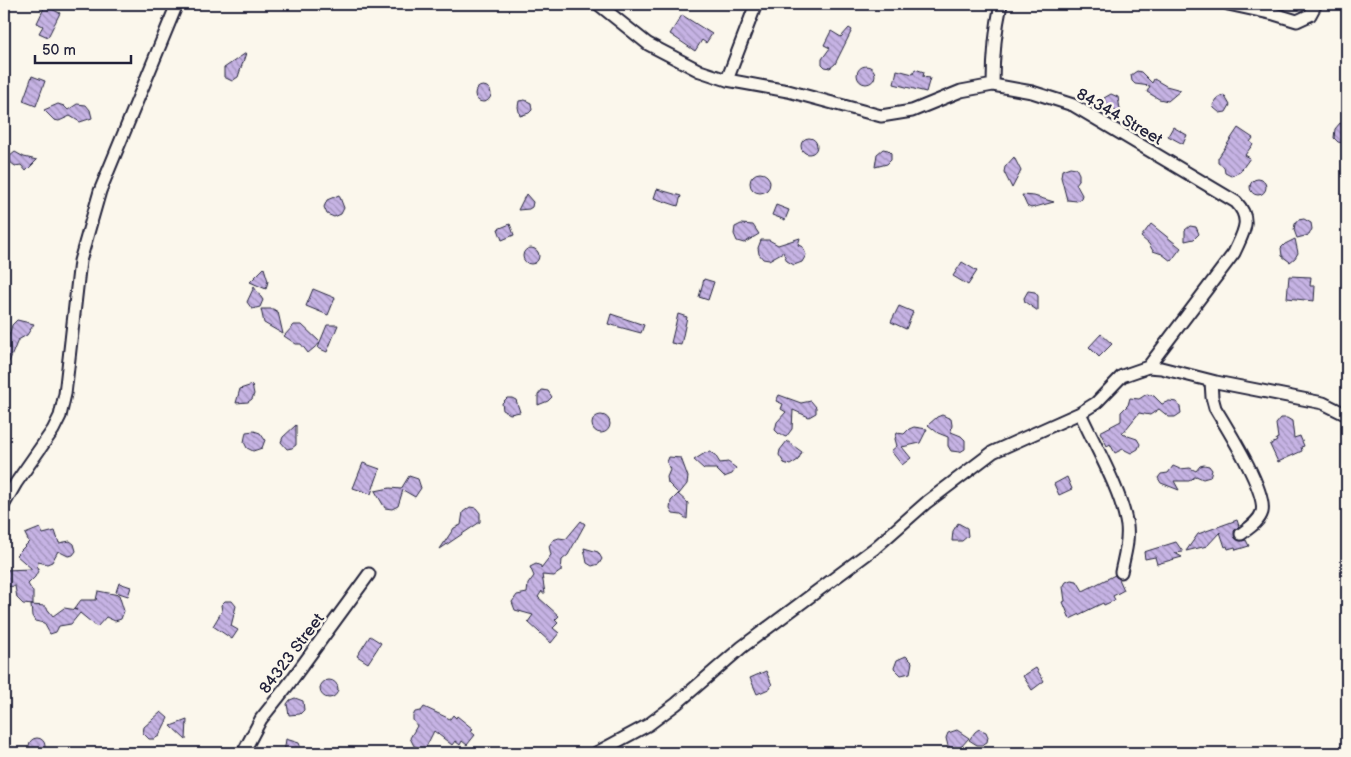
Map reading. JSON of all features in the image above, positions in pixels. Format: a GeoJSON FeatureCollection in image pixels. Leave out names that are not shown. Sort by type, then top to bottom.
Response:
{"type":"FeatureCollection","features":[{"type":"Feature","properties":{"kind":"street"},"geometry":{"type":"LineString","coordinates":[[4,504],[16,483],[53,430],[60,416],[65,394],[80,261],[100,191],[177,4]]}},
{"type":"Feature","properties":{"kind":"street","name":"84344 Street"},"geometry":{"type":"LineString","coordinates":[[598,4],[648,44],[700,70],[727,80],[788,90],[880,116],[912,111],[961,91],[993,85],[1032,92],[1073,105],[1236,202],[1244,210],[1246,219],[1242,235],[1234,253],[1148,367]]}},
{"type":"Feature","properties":{"kind":"street"},"geometry":{"type":"LineString","coordinates":[[727,80],[756,4]]}},
{"type":"Feature","properties":{"kind":"street"},"geometry":{"type":"LineString","coordinates":[[993,85],[994,52],[1002,4]]}},
{"type":"Feature","properties":{"kind":"street"},"geometry":{"type":"LineString","coordinates":[[1228,4],[1297,21],[1310,16],[1316,4]]}},
{"type":"Feature","properties":{"kind":"street"},"geometry":{"type":"LineString","coordinates":[[596,753],[648,725],[676,704],[742,647],[875,548],[927,502],[993,452],[1080,413],[1096,403],[1122,376],[1148,367],[1174,370],[1211,381],[1323,403],[1347,415]]}},
{"type":"Feature","properties":{"kind":"street"},"geometry":{"type":"LineString","coordinates":[[1211,381],[1215,408],[1252,475],[1262,506],[1257,522],[1241,534]]}},
{"type":"Feature","properties":{"kind":"street"},"geometry":{"type":"LineString","coordinates":[[1080,413],[1116,490],[1127,526],[1127,540],[1121,572]]}},
{"type":"Feature","properties":{"kind":"street","name":"84323 Street"},"geometry":{"type":"LineString","coordinates":[[243,753],[261,718],[288,685],[369,574]]}},
{"type":"Feature","properties":{"kind":"building"},"geometry":{"type":"Polygon","coordinates":[[[45,6],[60,13],[48,37],[39,33],[43,26],[37,23],[45,6]]]}},
{"type":"Feature","properties":{"kind":"building"},"geometry":{"type":"Polygon","coordinates":[[[682,15],[712,34],[706,43],[702,40],[695,51],[670,34],[682,15]]]}},
{"type":"Feature","properties":{"kind":"building"},"geometry":{"type":"Polygon","coordinates":[[[849,28],[852,30],[835,64],[830,68],[825,67],[822,64],[822,59],[830,48],[824,45],[831,31],[841,37],[849,28]]]}},
{"type":"Feature","properties":{"kind":"building"},"geometry":{"type":"Polygon","coordinates":[[[246,53],[238,77],[232,81],[224,77],[224,68],[246,53]]]}},
{"type":"Feature","properties":{"kind":"building"},"geometry":{"type":"Polygon","coordinates":[[[862,66],[870,66],[875,71],[873,82],[862,84],[857,79],[857,71],[862,66]]]}},
{"type":"Feature","properties":{"kind":"building"},"geometry":{"type":"Polygon","coordinates":[[[915,69],[924,72],[923,77],[930,78],[926,92],[894,84],[897,70],[913,74],[915,69]]]}},
{"type":"Feature","properties":{"kind":"building"},"geometry":{"type":"Polygon","coordinates":[[[1137,71],[1141,72],[1152,83],[1154,79],[1166,86],[1181,90],[1168,101],[1159,99],[1147,92],[1150,86],[1135,84],[1132,81],[1131,75],[1137,71]]]}},
{"type":"Feature","properties":{"kind":"building"},"geometry":{"type":"Polygon","coordinates":[[[32,76],[45,81],[36,106],[23,101],[32,76]]]}},
{"type":"Feature","properties":{"kind":"building"},"geometry":{"type":"Polygon","coordinates":[[[483,86],[491,94],[483,102],[475,94],[483,86]]]}},
{"type":"Feature","properties":{"kind":"building"},"geometry":{"type":"Polygon","coordinates":[[[1111,94],[1118,97],[1121,115],[1107,107],[1104,103],[1104,98],[1111,94]]]}},
{"type":"Feature","properties":{"kind":"building"},"geometry":{"type":"Polygon","coordinates":[[[1224,95],[1230,105],[1226,112],[1220,113],[1213,105],[1217,99],[1224,95]]]}},
{"type":"Feature","properties":{"kind":"building"},"geometry":{"type":"Polygon","coordinates":[[[525,100],[531,103],[532,110],[520,116],[519,101],[525,100]]]}},
{"type":"Feature","properties":{"kind":"building"},"geometry":{"type":"Polygon","coordinates":[[[58,104],[68,110],[77,104],[86,105],[90,110],[92,118],[80,122],[70,116],[59,121],[54,120],[44,110],[58,104]]]}},
{"type":"Feature","properties":{"kind":"building"},"geometry":{"type":"Polygon","coordinates":[[[1340,123],[1347,126],[1347,144],[1338,142],[1334,138],[1335,129],[1340,123]]]}},
{"type":"Feature","properties":{"kind":"building"},"geometry":{"type":"Polygon","coordinates":[[[1173,127],[1187,135],[1183,144],[1168,136],[1173,127]]]}},
{"type":"Feature","properties":{"kind":"building"},"geometry":{"type":"Polygon","coordinates":[[[1238,128],[1253,138],[1250,142],[1253,144],[1245,155],[1250,158],[1240,172],[1231,176],[1225,173],[1224,167],[1218,163],[1218,158],[1238,128]]]}},
{"type":"Feature","properties":{"kind":"building"},"geometry":{"type":"Polygon","coordinates":[[[809,138],[815,140],[817,146],[815,152],[809,154],[803,152],[801,146],[803,140],[809,138]]]}},
{"type":"Feature","properties":{"kind":"building"},"geometry":{"type":"Polygon","coordinates":[[[883,149],[891,153],[891,160],[887,164],[875,167],[877,154],[883,149]]]}},
{"type":"Feature","properties":{"kind":"building"},"geometry":{"type":"Polygon","coordinates":[[[15,152],[24,157],[37,160],[26,171],[21,165],[15,166],[10,162],[10,156],[15,152]]]}},
{"type":"Feature","properties":{"kind":"building"},"geometry":{"type":"Polygon","coordinates":[[[1014,157],[1021,171],[1012,188],[1004,172],[1005,167],[1014,157]]]}},
{"type":"Feature","properties":{"kind":"building"},"geometry":{"type":"Polygon","coordinates":[[[1070,167],[1076,168],[1079,174],[1079,180],[1076,184],[1082,195],[1077,201],[1067,200],[1061,177],[1062,170],[1070,167]]]}},
{"type":"Feature","properties":{"kind":"building"},"geometry":{"type":"Polygon","coordinates":[[[760,173],[767,176],[770,183],[767,190],[760,193],[753,190],[750,183],[753,176],[760,173]]]}},
{"type":"Feature","properties":{"kind":"building"},"geometry":{"type":"Polygon","coordinates":[[[1258,179],[1264,181],[1266,187],[1264,193],[1258,195],[1252,193],[1250,187],[1252,181],[1258,179]]]}},
{"type":"Feature","properties":{"kind":"building"},"geometry":{"type":"Polygon","coordinates":[[[657,189],[681,196],[678,206],[654,198],[657,189]]]}},
{"type":"Feature","properties":{"kind":"building"},"geometry":{"type":"Polygon","coordinates":[[[526,194],[533,202],[532,207],[518,210],[526,194]]]}},
{"type":"Feature","properties":{"kind":"building"},"geometry":{"type":"Polygon","coordinates":[[[339,195],[344,208],[341,214],[334,217],[327,214],[324,207],[327,200],[339,195]]]}},
{"type":"Feature","properties":{"kind":"building"},"geometry":{"type":"Polygon","coordinates":[[[1022,195],[1034,196],[1054,202],[1031,208],[1027,206],[1022,195]]]}},
{"type":"Feature","properties":{"kind":"building"},"geometry":{"type":"Polygon","coordinates":[[[776,205],[789,210],[785,220],[772,215],[776,205]]]}},
{"type":"Feature","properties":{"kind":"building"},"geometry":{"type":"Polygon","coordinates":[[[1304,219],[1311,223],[1312,229],[1309,235],[1297,238],[1294,230],[1295,224],[1298,220],[1304,219]]]}},
{"type":"Feature","properties":{"kind":"building"},"geometry":{"type":"Polygon","coordinates":[[[510,224],[514,235],[502,240],[498,229],[510,224]]]}},
{"type":"Feature","properties":{"kind":"building"},"geometry":{"type":"Polygon","coordinates":[[[741,224],[753,225],[759,234],[744,243],[737,241],[734,234],[735,227],[741,224]]]}},
{"type":"Feature","properties":{"kind":"building"},"geometry":{"type":"Polygon","coordinates":[[[1151,224],[1181,248],[1171,261],[1162,254],[1153,251],[1149,244],[1141,237],[1151,224]]]}},
{"type":"Feature","properties":{"kind":"building"},"geometry":{"type":"Polygon","coordinates":[[[1190,226],[1196,227],[1199,234],[1194,239],[1185,241],[1185,230],[1190,226]]]}},
{"type":"Feature","properties":{"kind":"building"},"geometry":{"type":"Polygon","coordinates":[[[800,238],[798,245],[803,247],[806,255],[802,262],[794,265],[787,261],[783,252],[769,260],[763,259],[759,254],[758,248],[761,240],[769,240],[778,245],[800,238]]]}},
{"type":"Feature","properties":{"kind":"building"},"geometry":{"type":"Polygon","coordinates":[[[1295,239],[1298,253],[1290,262],[1282,256],[1281,248],[1295,239]]]}},
{"type":"Feature","properties":{"kind":"building"},"geometry":{"type":"Polygon","coordinates":[[[531,248],[539,256],[531,264],[523,256],[531,248]]]}},
{"type":"Feature","properties":{"kind":"building"},"geometry":{"type":"Polygon","coordinates":[[[962,262],[977,271],[968,285],[953,276],[962,262]]]}},
{"type":"Feature","properties":{"kind":"building"},"geometry":{"type":"Polygon","coordinates":[[[264,268],[268,281],[266,289],[250,282],[264,268]]]}},
{"type":"Feature","properties":{"kind":"building"},"geometry":{"type":"Polygon","coordinates":[[[1289,276],[1311,277],[1310,286],[1315,286],[1314,301],[1287,298],[1289,276]]]}},
{"type":"Feature","properties":{"kind":"building"},"geometry":{"type":"Polygon","coordinates":[[[704,279],[714,282],[708,300],[699,297],[704,279]]]}},
{"type":"Feature","properties":{"kind":"building"},"geometry":{"type":"Polygon","coordinates":[[[254,287],[263,300],[260,307],[252,309],[247,302],[254,287]]]}},
{"type":"Feature","properties":{"kind":"building"},"geometry":{"type":"Polygon","coordinates":[[[313,289],[335,298],[328,315],[306,306],[313,289]]]}},
{"type":"Feature","properties":{"kind":"building"},"geometry":{"type":"Polygon","coordinates":[[[1028,291],[1035,292],[1038,296],[1038,311],[1025,302],[1024,298],[1028,291]]]}},
{"type":"Feature","properties":{"kind":"building"},"geometry":{"type":"Polygon","coordinates":[[[899,306],[913,312],[906,329],[891,322],[899,306]]]}},
{"type":"Feature","properties":{"kind":"building"},"geometry":{"type":"Polygon","coordinates":[[[261,309],[273,309],[278,312],[283,334],[264,323],[261,309]]]}},
{"type":"Feature","properties":{"kind":"building"},"geometry":{"type":"Polygon","coordinates":[[[611,314],[644,325],[641,333],[608,324],[611,314]]]}},
{"type":"Feature","properties":{"kind":"building"},"geometry":{"type":"Polygon","coordinates":[[[678,314],[687,317],[681,345],[671,343],[678,314]]]}},
{"type":"Feature","properties":{"kind":"building"},"geometry":{"type":"Polygon","coordinates":[[[17,320],[34,324],[27,335],[18,340],[9,362],[4,361],[4,354],[12,325],[17,320]]]}},
{"type":"Feature","properties":{"kind":"building"},"geometry":{"type":"Polygon","coordinates":[[[294,325],[302,325],[320,342],[327,325],[338,325],[327,352],[318,348],[320,343],[308,353],[301,344],[296,344],[284,336],[294,325]]]}},
{"type":"Feature","properties":{"kind":"building"},"geometry":{"type":"Polygon","coordinates":[[[1101,334],[1112,344],[1099,357],[1089,347],[1101,334]]]}},
{"type":"Feature","properties":{"kind":"building"},"geometry":{"type":"Polygon","coordinates":[[[252,385],[254,394],[252,399],[248,402],[236,403],[240,389],[252,385]]]}},
{"type":"Feature","properties":{"kind":"building"},"geometry":{"type":"Polygon","coordinates":[[[542,390],[548,391],[552,397],[538,405],[538,395],[542,390]]]}},
{"type":"Feature","properties":{"kind":"building"},"geometry":{"type":"Polygon","coordinates":[[[1147,394],[1154,396],[1162,404],[1169,401],[1177,402],[1181,413],[1175,417],[1169,417],[1159,409],[1150,415],[1139,413],[1122,434],[1137,439],[1140,444],[1138,449],[1131,453],[1123,449],[1115,453],[1110,444],[1107,446],[1100,432],[1121,421],[1121,412],[1128,405],[1130,398],[1139,399],[1147,394]]]}},
{"type":"Feature","properties":{"kind":"building"},"geometry":{"type":"Polygon","coordinates":[[[779,395],[801,403],[811,401],[816,407],[816,413],[809,417],[793,410],[792,429],[786,437],[775,430],[777,422],[786,412],[781,409],[783,404],[776,401],[779,395]]]}},
{"type":"Feature","properties":{"kind":"building"},"geometry":{"type":"Polygon","coordinates":[[[507,398],[516,400],[520,412],[510,414],[503,410],[502,403],[507,398]]]}},
{"type":"Feature","properties":{"kind":"building"},"geometry":{"type":"Polygon","coordinates":[[[601,415],[607,418],[610,424],[607,430],[601,433],[595,430],[592,424],[595,418],[601,415]]]}},
{"type":"Feature","properties":{"kind":"building"},"geometry":{"type":"Polygon","coordinates":[[[942,415],[951,419],[951,432],[965,440],[965,449],[960,452],[951,451],[948,446],[948,437],[938,433],[928,425],[942,415]]]}},
{"type":"Feature","properties":{"kind":"building"},"geometry":{"type":"Polygon","coordinates":[[[1281,418],[1287,418],[1292,421],[1294,438],[1300,436],[1304,446],[1301,447],[1302,451],[1278,462],[1270,445],[1277,441],[1276,424],[1281,418]]]}},
{"type":"Feature","properties":{"kind":"building"},"geometry":{"type":"Polygon","coordinates":[[[296,425],[296,445],[287,449],[281,442],[283,437],[296,425]]]}},
{"type":"Feature","properties":{"kind":"building"},"geometry":{"type":"Polygon","coordinates":[[[914,427],[927,429],[920,443],[902,447],[911,458],[902,465],[891,451],[897,446],[895,439],[897,433],[904,434],[914,427]]]}},
{"type":"Feature","properties":{"kind":"building"},"geometry":{"type":"Polygon","coordinates":[[[254,431],[260,433],[265,440],[262,448],[253,451],[247,448],[244,442],[246,432],[254,431]]]}},
{"type":"Feature","properties":{"kind":"building"},"geometry":{"type":"Polygon","coordinates":[[[787,441],[802,452],[798,460],[790,465],[784,463],[779,455],[780,450],[787,441]]]}},
{"type":"Feature","properties":{"kind":"building"},"geometry":{"type":"Polygon","coordinates":[[[710,452],[715,455],[720,463],[728,462],[736,468],[732,474],[724,477],[716,469],[704,469],[694,460],[710,452]]]}},
{"type":"Feature","properties":{"kind":"building"},"geometry":{"type":"Polygon","coordinates":[[[669,457],[681,458],[688,477],[687,484],[679,494],[668,483],[667,477],[670,470],[667,462],[669,457]]]}},
{"type":"Feature","properties":{"kind":"building"},"geometry":{"type":"Polygon","coordinates":[[[363,463],[380,469],[371,494],[353,488],[363,463]]]}},
{"type":"Feature","properties":{"kind":"building"},"geometry":{"type":"Polygon","coordinates":[[[1173,466],[1180,469],[1190,468],[1196,471],[1200,466],[1209,466],[1212,470],[1210,477],[1203,479],[1196,476],[1189,481],[1174,481],[1179,490],[1161,483],[1158,478],[1161,474],[1168,473],[1173,466]]]}},
{"type":"Feature","properties":{"kind":"building"},"geometry":{"type":"Polygon","coordinates":[[[409,476],[418,479],[421,488],[415,497],[403,490],[398,506],[392,509],[385,508],[375,491],[390,488],[401,489],[409,476]]]}},
{"type":"Feature","properties":{"kind":"building"},"geometry":{"type":"Polygon","coordinates":[[[1067,477],[1072,489],[1059,495],[1054,484],[1067,477]]]}},
{"type":"Feature","properties":{"kind":"building"},"geometry":{"type":"Polygon","coordinates":[[[678,494],[688,503],[687,519],[681,515],[673,514],[670,509],[671,501],[678,494]]]}},
{"type":"Feature","properties":{"kind":"building"},"geometry":{"type":"Polygon","coordinates":[[[470,507],[476,508],[480,513],[480,522],[440,549],[454,528],[461,525],[463,512],[470,507]]]}},
{"type":"Feature","properties":{"kind":"building"},"geometry":{"type":"Polygon","coordinates":[[[1237,520],[1239,526],[1234,531],[1235,538],[1241,541],[1246,540],[1249,546],[1236,550],[1235,547],[1228,549],[1227,546],[1225,547],[1220,532],[1207,546],[1186,551],[1198,534],[1237,520]]]}},
{"type":"Feature","properties":{"kind":"building"},"geometry":{"type":"Polygon","coordinates":[[[581,521],[585,524],[568,555],[562,560],[561,571],[554,576],[542,575],[545,593],[542,593],[542,591],[538,597],[559,616],[555,620],[558,623],[553,628],[559,633],[551,643],[528,622],[533,615],[515,610],[512,602],[517,595],[527,593],[528,584],[534,576],[530,567],[536,564],[541,566],[541,568],[551,555],[549,546],[553,540],[559,538],[566,539],[581,521]]]}},
{"type":"Feature","properties":{"kind":"building"},"geometry":{"type":"Polygon","coordinates":[[[958,523],[967,528],[968,536],[962,541],[952,541],[953,531],[958,523]]]}},
{"type":"Feature","properties":{"kind":"building"},"geometry":{"type":"Polygon","coordinates":[[[40,528],[43,534],[55,531],[59,543],[70,541],[74,544],[76,551],[73,555],[68,556],[58,551],[52,562],[47,564],[38,562],[37,569],[39,569],[35,577],[28,584],[33,592],[33,605],[23,604],[17,598],[15,586],[5,587],[4,570],[32,569],[16,555],[29,542],[25,534],[40,528]]]}},
{"type":"Feature","properties":{"kind":"building"},"geometry":{"type":"Polygon","coordinates":[[[1176,542],[1183,552],[1175,553],[1182,557],[1157,564],[1155,557],[1145,559],[1144,552],[1176,542]]]}},
{"type":"Feature","properties":{"kind":"building"},"geometry":{"type":"Polygon","coordinates":[[[584,548],[598,552],[602,559],[599,564],[592,566],[587,563],[584,548]]]}},
{"type":"Feature","properties":{"kind":"building"},"geometry":{"type":"Polygon","coordinates":[[[1115,575],[1124,590],[1113,596],[1115,600],[1104,605],[1103,603],[1070,619],[1063,602],[1065,601],[1063,587],[1066,582],[1071,580],[1077,581],[1083,591],[1115,575]]]}},
{"type":"Feature","properties":{"kind":"building"},"geometry":{"type":"Polygon","coordinates":[[[119,583],[131,587],[128,596],[116,592],[119,583]]]}},
{"type":"Feature","properties":{"kind":"building"},"geometry":{"type":"Polygon","coordinates":[[[98,591],[119,595],[124,611],[121,619],[115,621],[106,617],[97,627],[80,613],[71,624],[59,626],[56,632],[50,634],[44,623],[35,621],[32,616],[31,605],[45,606],[53,616],[64,608],[77,610],[74,609],[81,600],[96,600],[98,591]]]}},
{"type":"Feature","properties":{"kind":"building"},"geometry":{"type":"Polygon","coordinates":[[[225,601],[232,601],[236,606],[231,626],[238,630],[232,639],[213,626],[222,611],[221,605],[225,601]]]}},
{"type":"Feature","properties":{"kind":"building"},"geometry":{"type":"Polygon","coordinates":[[[370,636],[381,643],[368,663],[357,656],[370,636]]]}},
{"type":"Feature","properties":{"kind":"building"},"geometry":{"type":"Polygon","coordinates":[[[906,656],[912,662],[910,673],[901,675],[894,668],[897,660],[906,656]]]}},
{"type":"Feature","properties":{"kind":"building"},"geometry":{"type":"Polygon","coordinates":[[[1036,668],[1044,681],[1032,690],[1023,676],[1036,668]]]}},
{"type":"Feature","properties":{"kind":"building"},"geometry":{"type":"Polygon","coordinates":[[[766,671],[772,685],[770,686],[771,688],[757,694],[750,678],[766,671]]]}},
{"type":"Feature","properties":{"kind":"building"},"geometry":{"type":"Polygon","coordinates":[[[329,680],[335,683],[338,689],[335,695],[329,698],[323,695],[320,689],[323,683],[329,680]]]}},
{"type":"Feature","properties":{"kind":"building"},"geometry":{"type":"Polygon","coordinates":[[[295,698],[303,701],[304,710],[300,714],[289,715],[287,704],[295,698]]]}},
{"type":"Feature","properties":{"kind":"building"},"geometry":{"type":"Polygon","coordinates":[[[424,707],[450,719],[453,715],[456,718],[457,716],[473,729],[470,731],[475,735],[467,745],[462,741],[460,745],[455,741],[452,745],[434,731],[424,751],[414,746],[410,738],[417,726],[413,716],[415,712],[421,711],[424,707]]]}},
{"type":"Feature","properties":{"kind":"building"},"geometry":{"type":"Polygon","coordinates":[[[161,712],[168,718],[159,736],[149,739],[143,733],[144,727],[161,712]]]}},
{"type":"Feature","properties":{"kind":"building"},"geometry":{"type":"Polygon","coordinates":[[[187,720],[186,740],[171,726],[187,720]]]}},
{"type":"Feature","properties":{"kind":"building"},"geometry":{"type":"Polygon","coordinates":[[[979,729],[986,732],[988,737],[987,742],[982,745],[977,745],[969,740],[979,729]]]}},
{"type":"Feature","properties":{"kind":"building"},"geometry":{"type":"Polygon","coordinates":[[[957,730],[969,738],[961,747],[955,749],[948,746],[946,738],[948,733],[957,730]]]}},
{"type":"Feature","properties":{"kind":"building"},"geometry":{"type":"Polygon","coordinates":[[[37,738],[43,740],[45,746],[43,752],[37,754],[31,752],[29,746],[31,740],[37,738]]]}},
{"type":"Feature","properties":{"kind":"building"},"geometry":{"type":"Polygon","coordinates":[[[286,739],[299,743],[303,753],[284,753],[286,739]]]}}]}
